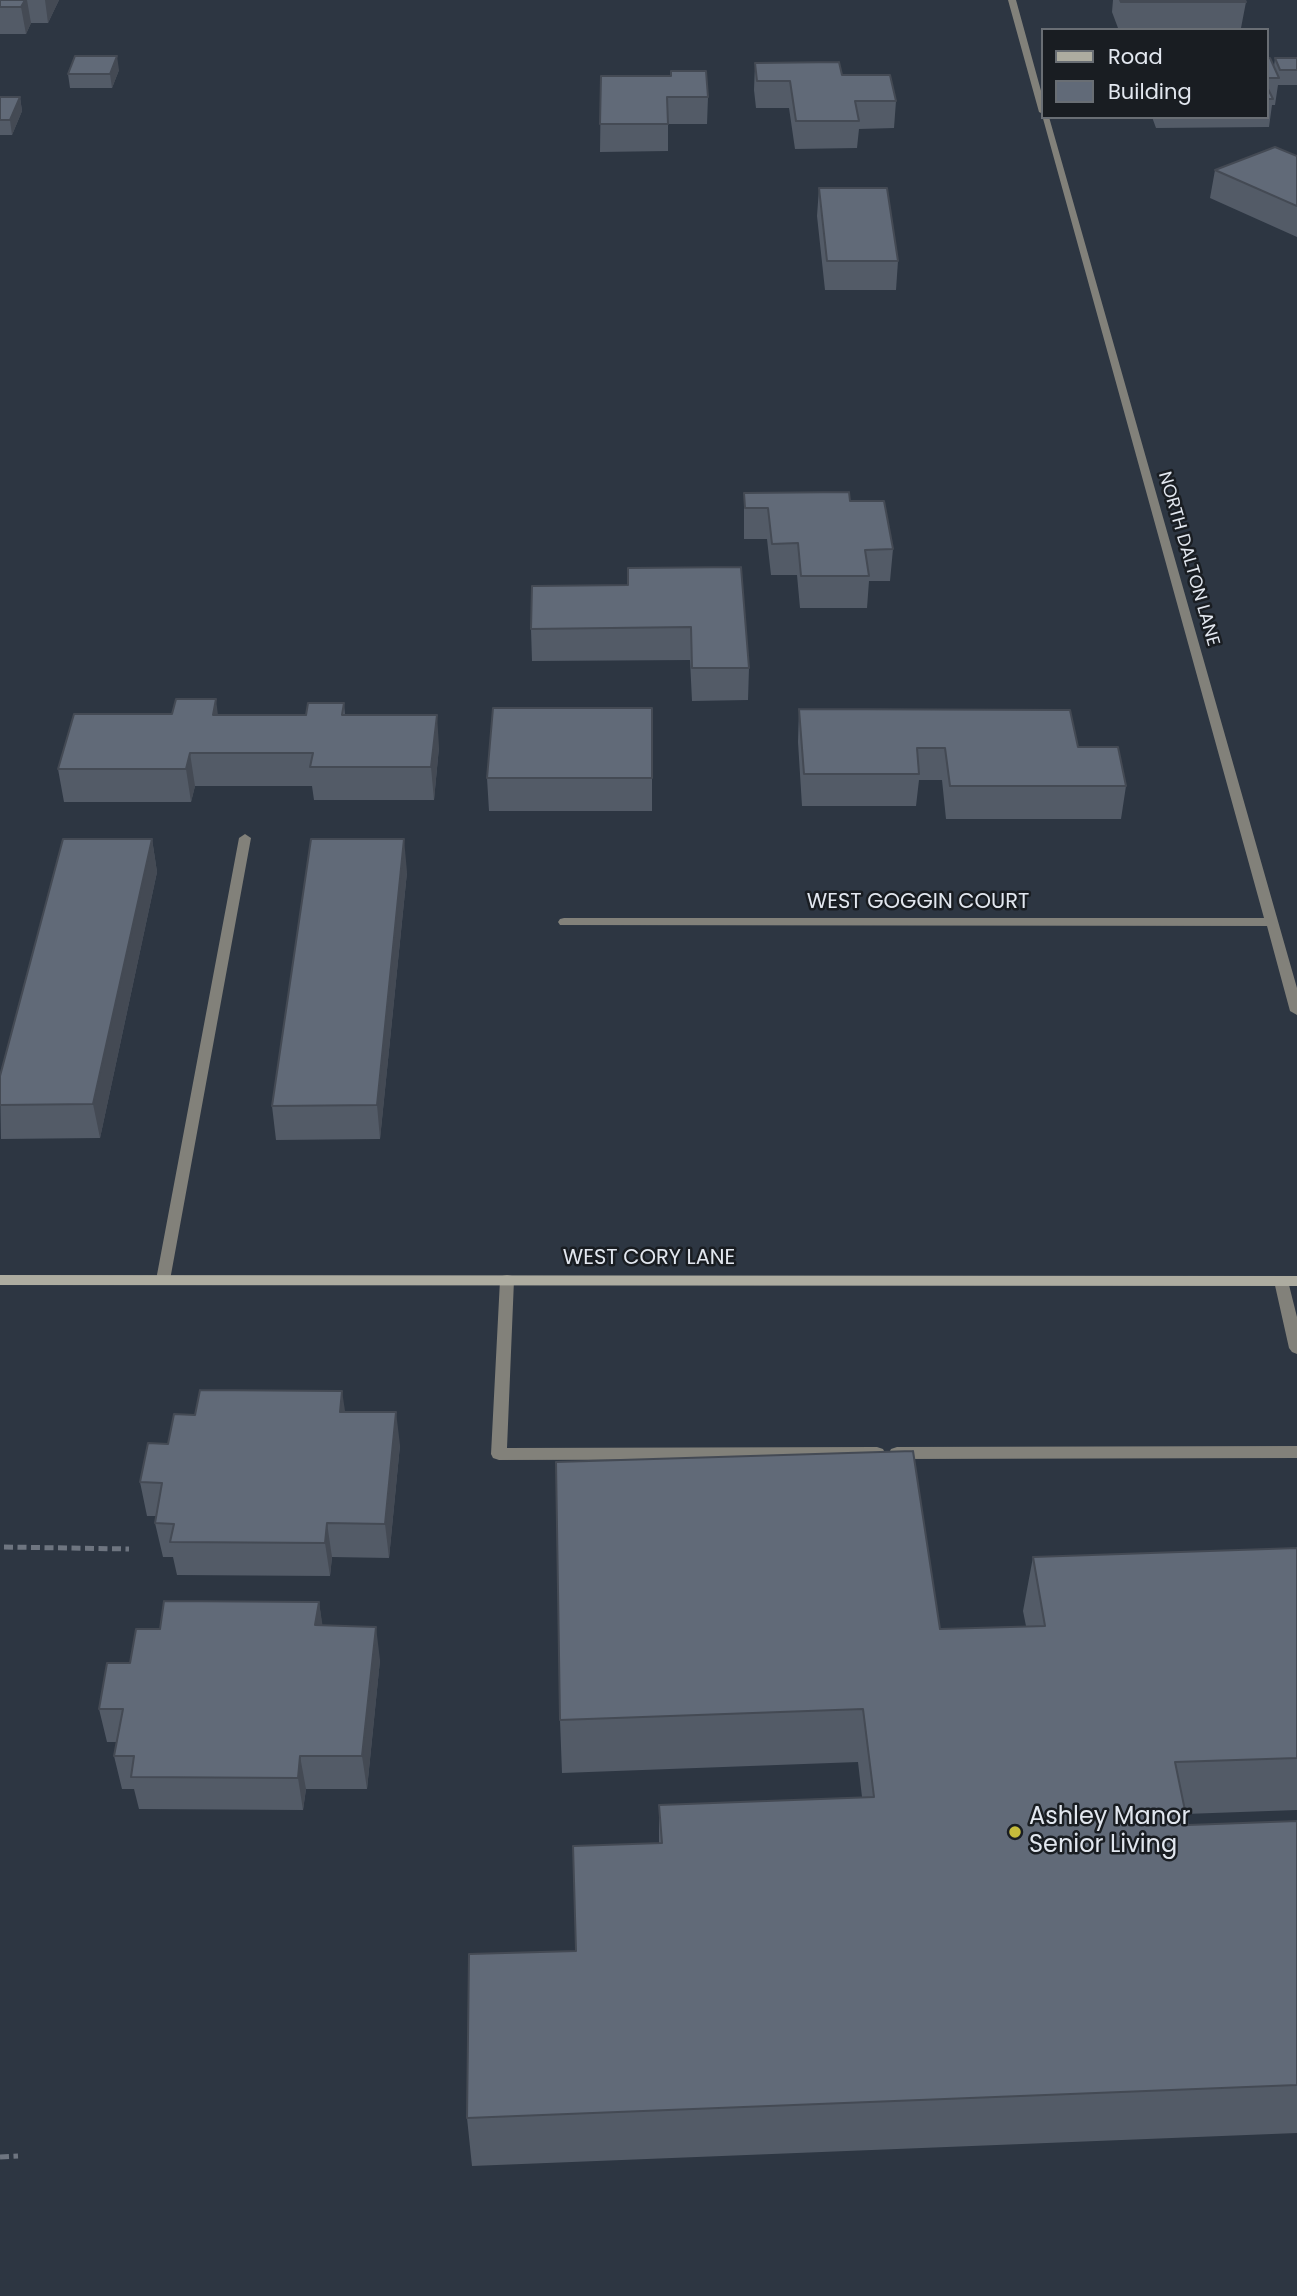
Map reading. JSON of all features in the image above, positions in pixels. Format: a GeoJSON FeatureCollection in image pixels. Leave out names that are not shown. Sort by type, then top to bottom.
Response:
{"type":"FeatureCollection","features":[{"type":"Feature","properties":{"kind":"street"},"geometry":{"type":"LineString","coordinates":[[1012,0],[1042,108]]}},
{"type":"Feature","properties":{"kind":"street","name":"NORTH DALTON LANE"},"geometry":{"type":"LineString","coordinates":[[1046,119],[1297,1011]]}},
{"type":"Feature","properties":{"kind":"street"},"geometry":{"type":"LineString","coordinates":[[163,1280],[245,838]]}},
{"type":"Feature","properties":{"kind":"street","name":"WEST GOGGIN COURT"},"geometry":{"type":"LineString","coordinates":[[564,922],[1272,922]]}},
{"type":"Feature","properties":{"kind":"street","name":"WEST CORY LANE"},"geometry":{"type":"LineString","coordinates":[[0,1280],[1297,1281]]}},
{"type":"Feature","properties":{"kind":"street"},"geometry":{"type":"LineString","coordinates":[[507,1280],[499,1454],[1297,1452]]}},
{"type":"Feature","properties":{"kind":"street"},"geometry":{"type":"LineString","coordinates":[[1281,1281],[1297,1348]]}},
{"type":"Feature","properties":{"kind":"path"},"geometry":{"type":"LineString","coordinates":[[4,1548],[129,1549]]}},
{"type":"Feature","properties":{"kind":"path"},"geometry":{"type":"LineString","coordinates":[[0,2157],[18,2156]]}},
{"type":"Feature","properties":{"kind":"building"},"geometry":{"type":"Polygon","coordinates":[[[0,0],[25,0],[21,7],[0,7],[0,0]]]}},
{"type":"Feature","properties":{"kind":"building"},"geometry":{"type":"Polygon","coordinates":[[[1120,0],[1245,0],[1246,2],[1121,2],[1120,0]]]}},
{"type":"Feature","properties":{"kind":"building"},"geometry":{"type":"Polygon","coordinates":[[[75,56],[117,56],[110,74],[68,74],[75,56]]]}},
{"type":"Feature","properties":{"kind":"building"},"geometry":{"type":"Polygon","coordinates":[[[1269,58],[1270,58],[1279,78],[1269,78],[1269,58]]]}},
{"type":"Feature","properties":{"kind":"building"},"geometry":{"type":"Polygon","coordinates":[[[1275,58],[1297,58],[1297,70],[1280,70],[1275,58]]]}},
{"type":"Feature","properties":{"kind":"building"},"geometry":{"type":"Polygon","coordinates":[[[839,62],[842,75],[890,75],[896,101],[855,101],[859,121],[796,121],[790,81],[757,81],[755,63],[839,62]]]}},
{"type":"Feature","properties":{"kind":"building"},"geometry":{"type":"Polygon","coordinates":[[[671,71],[706,71],[708,97],[667,97],[668,124],[600,124],[601,76],[671,76],[671,71]]]}},
{"type":"Feature","properties":{"kind":"building"},"geometry":{"type":"Polygon","coordinates":[[[0,97],[20,97],[10,120],[0,120],[0,97]]]}},
{"type":"Feature","properties":{"kind":"building"},"geometry":{"type":"Polygon","coordinates":[[[1275,147],[1297,156],[1297,206],[1215,170],[1275,147]]]}},
{"type":"Feature","properties":{"kind":"building"},"geometry":{"type":"Polygon","coordinates":[[[819,188],[887,188],[898,261],[827,261],[819,188]]]}},
{"type":"Feature","properties":{"kind":"building"},"geometry":{"type":"Polygon","coordinates":[[[849,492],[850,501],[884,501],[893,549],[865,550],[869,576],[801,576],[798,543],[772,544],[768,508],[745,508],[744,493],[849,492]]]}},
{"type":"Feature","properties":{"kind":"building"},"geometry":{"type":"Polygon","coordinates":[[[741,567],[749,668],[692,668],[691,627],[531,629],[532,586],[628,585],[628,568],[741,567]]]}},
{"type":"Feature","properties":{"kind":"building"},"geometry":{"type":"Polygon","coordinates":[[[176,699],[216,699],[213,715],[306,715],[308,703],[344,703],[342,715],[437,715],[431,767],[310,767],[313,753],[190,753],[186,769],[58,769],[74,714],[172,714],[176,699]]]}},
{"type":"Feature","properties":{"kind":"building"},"geometry":{"type":"Polygon","coordinates":[[[493,708],[652,708],[652,778],[487,778],[493,708]]]}},
{"type":"Feature","properties":{"kind":"building"},"geometry":{"type":"Polygon","coordinates":[[[799,709],[1070,710],[1078,747],[1118,747],[1126,786],[950,786],[945,748],[917,748],[919,774],[804,774],[799,709]]]}},
{"type":"Feature","properties":{"kind":"building"},"geometry":{"type":"Polygon","coordinates":[[[63,839],[152,839],[93,1104],[0,1105],[0,1076],[63,839]]]}},
{"type":"Feature","properties":{"kind":"building"},"geometry":{"type":"Polygon","coordinates":[[[311,839],[404,839],[377,1105],[272,1106],[311,839]]]}},
{"type":"Feature","properties":{"kind":"building"},"geometry":{"type":"Polygon","coordinates":[[[200,1390],[342,1391],[340,1412],[396,1412],[385,1524],[327,1523],[325,1543],[170,1542],[174,1524],[155,1523],[162,1483],[140,1482],[148,1443],[168,1444],[174,1414],[195,1415],[200,1390]]]}},
{"type":"Feature","properties":{"kind":"building","name":"Ashley Manor Senior Living"},"geometry":{"type":"Polygon","coordinates":[[[913,1451],[940,1629],[1045,1626],[1033,1557],[1297,1548],[1297,1758],[1175,1762],[1188,1825],[1297,1821],[1297,2085],[467,2118],[469,1954],[576,1951],[573,1846],[662,1843],[659,1805],[874,1797],[863,1709],[560,1720],[556,1462],[913,1451]]]}},
{"type":"Feature","properties":{"kind":"building"},"geometry":{"type":"Polygon","coordinates":[[[164,1601],[319,1602],[315,1625],[376,1627],[362,1756],[300,1756],[298,1778],[131,1777],[134,1756],[114,1756],[123,1709],[99,1709],[107,1663],[130,1663],[136,1629],[160,1629],[164,1601]]]}},
{"type":"Feature","properties":{"kind":"place","name":"Ashley Manor Senior Living"},"geometry":{"type":"Point","coordinates":[1015,1832]}}]}
